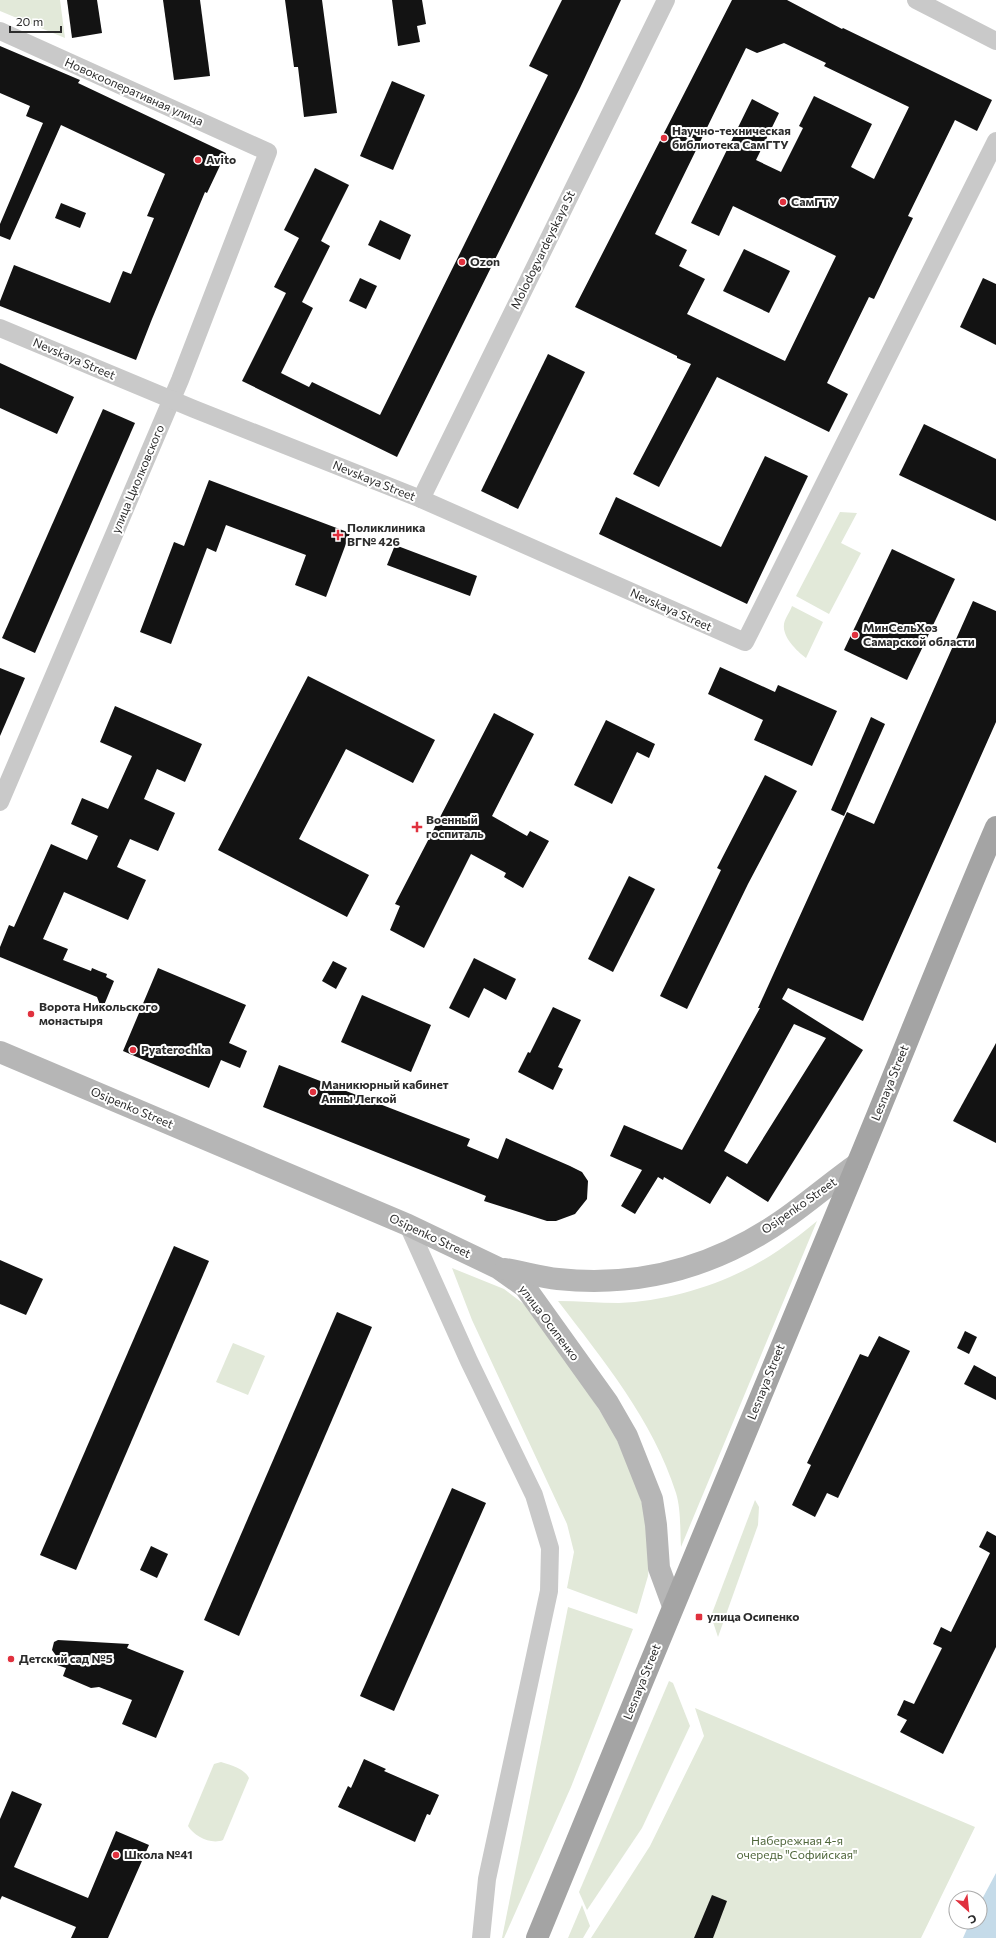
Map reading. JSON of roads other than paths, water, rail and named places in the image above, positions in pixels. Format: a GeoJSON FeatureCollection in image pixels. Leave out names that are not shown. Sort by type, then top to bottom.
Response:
{"type":"FeatureCollection","features":[{"type":"Feature","properties":{"kind":"main road","name":"Lesnaya Street"},"geometry":{"type":"LineString","coordinates":[[537,1938],[996,827]]}},
{"type":"Feature","properties":{"kind":"main road","name":"Osipenko Street"},"geometry":{"type":"LineString","coordinates":[[0,1052],[408,1225],[498,1268],[558,1279],[594,1281],[633,1280],[683,1269],[732,1250],[786,1218],[857,1164]]}},
{"type":"Feature","properties":{"kind":"main road","name":"улица Осипенко"},"geometry":{"type":"LineString","coordinates":[[498,1268],[525,1287],[608,1403],[627,1436],[652,1499],[656,1525],[658,1568],[673,1606]]}},
{"type":"Feature","properties":{"kind":"street","name":"Molodogvardeyskaya St"},"geometry":{"type":"LineString","coordinates":[[421,500],[666,0]]}},
{"type":"Feature","properties":{"kind":"street"},"geometry":{"type":"LineString","coordinates":[[916,0],[996,40]]}},
{"type":"Feature","properties":{"kind":"street","name":"Новокооперативная улица"},"geometry":{"type":"LineString","coordinates":[[0,31],[268,152]]}},
{"type":"Feature","properties":{"kind":"street","name":"Nevskaya Street"},"geometry":{"type":"LineString","coordinates":[[0,328],[172,400],[421,500],[745,642],[996,141]]}},
{"type":"Feature","properties":{"kind":"street","name":"улица Циолковского"},"geometry":{"type":"LineString","coordinates":[[0,802],[172,400],[268,152]]}},
{"type":"Feature","properties":{"kind":"street"},"geometry":{"type":"LineString","coordinates":[[408,1225],[468,1361],[534,1495],[550,1548],[549,1591],[487,1879],[481,1938]]}},
{"type":"Feature","properties":{"kind":"water"},"geometry":{"type":"Polygon","coordinates":[[[996,1873],[996,1938],[963,1938],[966,1930],[988,1930],[987,1890],[996,1873]]]}},
{"type":"Feature","properties":{"kind":"place","name":"Научно-техническая библиотека СамГТУ"},"geometry":{"type":"Point","coordinates":[664,138]}},
{"type":"Feature","properties":{"kind":"place","name":"Avito"},"geometry":{"type":"Point","coordinates":[198,160]}},
{"type":"Feature","properties":{"kind":"place","name":"СамГТУ"},"geometry":{"type":"Point","coordinates":[783,202]}},
{"type":"Feature","properties":{"kind":"place","name":"Ozon"},"geometry":{"type":"Point","coordinates":[462,262]}},
{"type":"Feature","properties":{"kind":"place","name":"Поликлиника ВГ№ 426"},"geometry":{"type":"Point","coordinates":[338,535]}},
{"type":"Feature","properties":{"kind":"place","name":"МинСельХоз Самарской области"},"geometry":{"type":"Point","coordinates":[855,635]}},
{"type":"Feature","properties":{"kind":"place","name":"Военный госпиталь"},"geometry":{"type":"Point","coordinates":[417,827]}},
{"type":"Feature","properties":{"kind":"place","name":"Ворота Никольского монастыря"},"geometry":{"type":"Point","coordinates":[31,1014]}},
{"type":"Feature","properties":{"kind":"place","name":"Pyaterochka"},"geometry":{"type":"Point","coordinates":[133,1050]}},
{"type":"Feature","properties":{"kind":"place","name":"Маникюрный кабинет Анны Легкой"},"geometry":{"type":"Point","coordinates":[313,1092]}},
{"type":"Feature","properties":{"kind":"place","name":"улица Осипенко"},"geometry":{"type":"Point","coordinates":[699,1617]}},
{"type":"Feature","properties":{"kind":"place","name":"Детский сад №5"},"geometry":{"type":"Point","coordinates":[11,1659]}},
{"type":"Feature","properties":{"kind":"place","name":"Школа №41"},"geometry":{"type":"Point","coordinates":[116,1855]}},
{"type":"Feature","properties":{"kind":"park label","name":"Набережная 4-я очередь \"Софийская\""},"geometry":{"type":"Point","coordinates":[797,1848]}}]}
